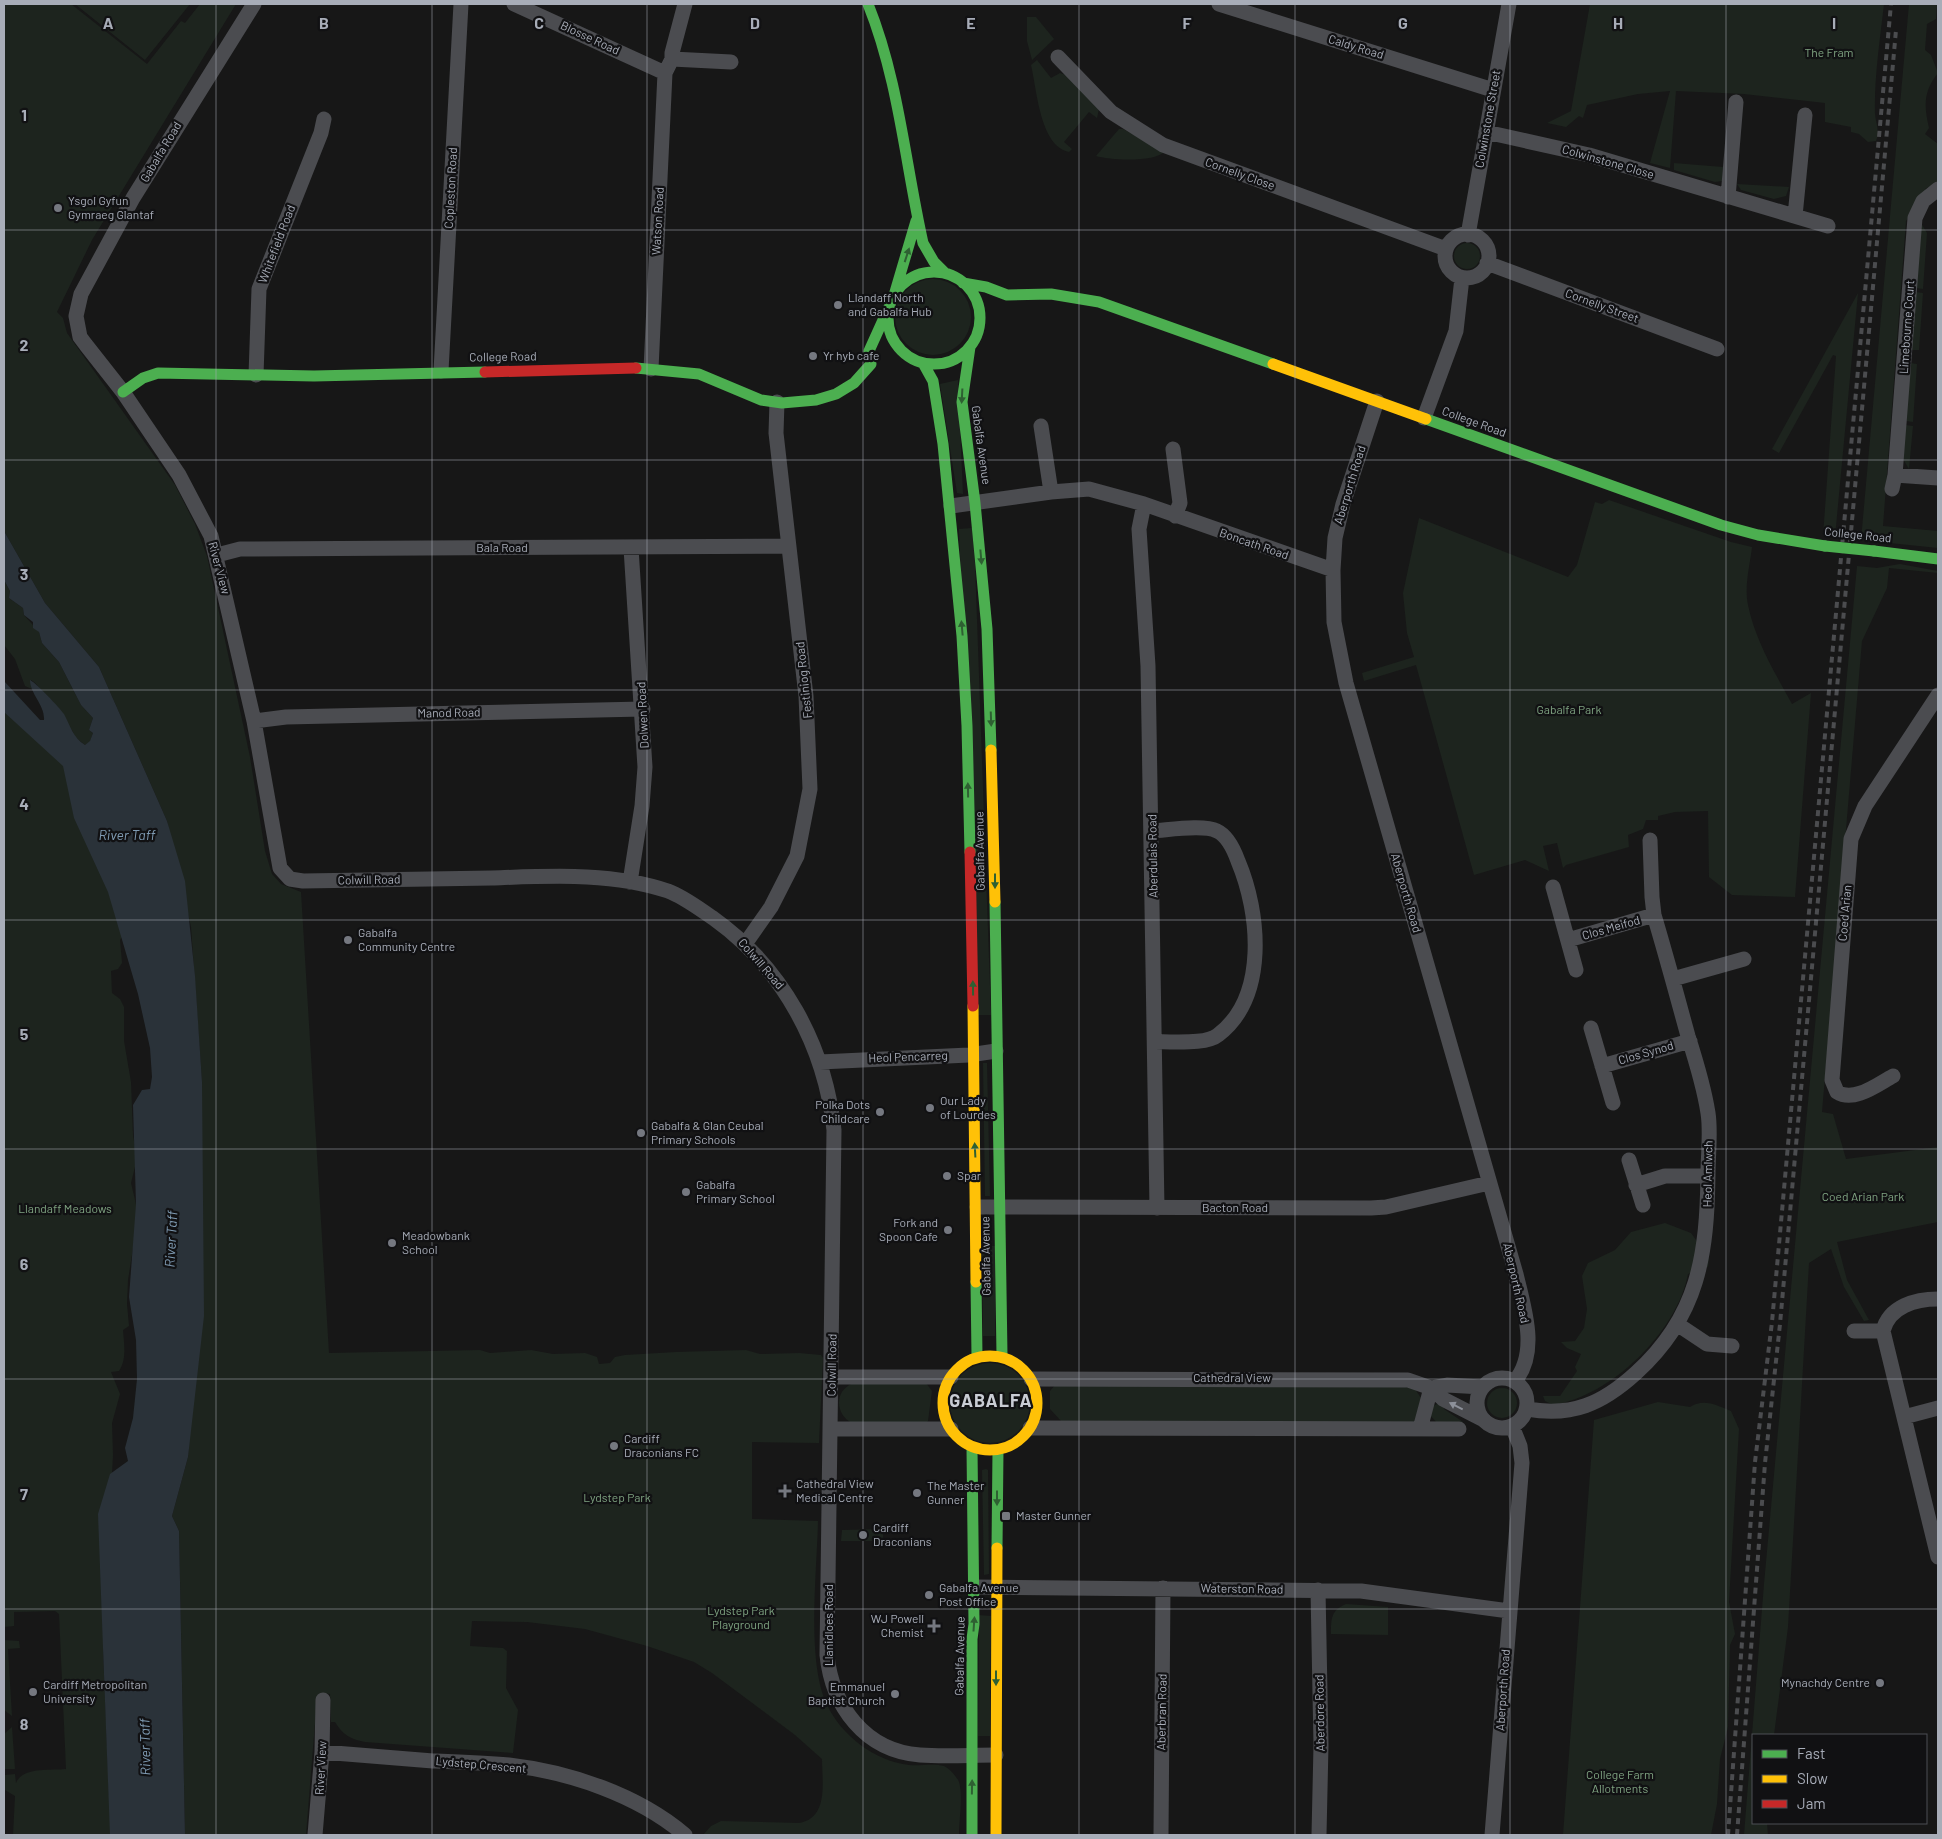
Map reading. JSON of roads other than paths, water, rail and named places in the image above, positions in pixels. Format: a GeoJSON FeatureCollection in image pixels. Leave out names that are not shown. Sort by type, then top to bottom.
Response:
{"type":"FeatureCollection","features":[{"type":"Feature","properties":{"kind":"street","name":"Gabalfa Road"},"geometry":{"type":"LineString","coordinates":[[77,304],[133,198],[254,4]]}},
{"type":"Feature","properties":{"kind":"street","name":"Copleston Road"},"geometry":{"type":"LineString","coordinates":[[441,372],[461,4]]}},
{"type":"Feature","properties":{"kind":"street","name":"Blosse Road"},"geometry":{"type":"LineString","coordinates":[[514,4],[665,73]]}},
{"type":"Feature","properties":{"kind":"street"},"geometry":{"type":"LineString","coordinates":[[665,73],[672,59],[685,4]]}},
{"type":"Feature","properties":{"kind":"street"},"geometry":{"type":"LineString","coordinates":[[868,4],[883,43],[892,81],[917,216],[928,253],[945,273],[963,283],[973,293],[979,310],[979,326]]}},
{"type":"Feature","properties":{"kind":"street","name":"Caldy Road"},"geometry":{"type":"LineString","coordinates":[[1219,4],[1493,90]]}},
{"type":"Feature","properties":{"kind":"street","name":"Colwinstone Street"},"geometry":{"type":"LineString","coordinates":[[1468,235],[1509,4]]}},
{"type":"Feature","properties":{"kind":"street","name":"Cornelly Close"},"geometry":{"type":"LineString","coordinates":[[1058,58],[1112,112],[1163,145],[1446,249]]}},
{"type":"Feature","properties":{"kind":"street"},"geometry":{"type":"LineString","coordinates":[[672,59],[731,62]]}},
{"type":"Feature","properties":{"kind":"street","name":"Watson Road"},"geometry":{"type":"LineString","coordinates":[[652,369],[665,73]]}},
{"type":"Feature","properties":{"kind":"street"},"geometry":{"type":"LineString","coordinates":[[1728,197],[1736,102]]}},
{"type":"Feature","properties":{"kind":"street"},"geometry":{"type":"LineString","coordinates":[[1795,216],[1804,114]]}},
{"type":"Feature","properties":{"kind":"street","name":"Whitefield Road"},"geometry":{"type":"LineString","coordinates":[[256,375],[259,289],[321,133],[324,119]]}},
{"type":"Feature","properties":{"kind":"street","name":"Colwinstone Close"},"geometry":{"type":"LineString","coordinates":[[1486,132],[1589,155],[1828,226]]}},
{"type":"Feature","properties":{"kind":"street","name":"Limebourne Court"},"geometry":{"type":"LineString","coordinates":[[1938,189],[1922,201],[1915,218],[1894,482],[1938,478]]}},
{"type":"Feature","properties":{"kind":"street"},"geometry":{"type":"LineString","coordinates":[[917,216],[911,244],[888,309],[890,335],[902,357],[936,365],[949,362],[960,356],[970,348],[979,326],[1007,295]]}},
{"type":"Feature","properties":{"kind":"street"},"geometry":{"type":"LineString","coordinates":[[1468,235],[1476,237],[1486,246],[1487,263],[1482,272],[1476,276],[1462,278],[1450,270],[1446,264],[1446,249],[1455,238],[1468,235]]}},
{"type":"Feature","properties":{"kind":"street","name":"Cornelly Street"},"geometry":{"type":"LineString","coordinates":[[1487,263],[1718,349]]}},
{"type":"Feature","properties":{"kind":"street"},"geometry":{"type":"LineString","coordinates":[[894,294],[904,282],[918,275],[933,272],[945,273]]}},
{"type":"Feature","properties":{"kind":"street"},"geometry":{"type":"LineString","coordinates":[[1424,418],[1456,331],[1462,278]]}},
{"type":"Feature","properties":{"kind":"street","name":"College Road"},"geometry":{"type":"LineString","coordinates":[[963,283],[986,286],[1007,295],[1051,294],[1099,302],[1721,525],[1758,535],[1825,546],[1938,559]]}},
{"type":"Feature","properties":{"kind":"street","name":"River View"},"geometry":{"type":"LineString","coordinates":[[77,304],[77,325],[80,337],[122,392],[192,497],[211,536],[217,555],[254,721],[280,868]]}},
{"type":"Feature","properties":{"kind":"street","name":"College Road"},"geometry":{"type":"LineString","coordinates":[[122,392],[143,378],[158,373],[324,375],[652,369],[708,376],[751,396],[777,402],[816,400],[836,394],[875,364],[869,351],[888,309]]}},
{"type":"Feature","properties":{"kind":"street","name":"Gabalfa Avenue"},"geometry":{"type":"LineString","coordinates":[[970,348],[962,402],[976,502],[987,629],[991,725],[1002,1355]]}},
{"type":"Feature","properties":{"kind":"street","name":"Gabalfa Avenue"},"geometry":{"type":"LineString","coordinates":[[923,363],[933,381],[950,506],[962,636],[967,726],[977,1207],[977,1356]]}},
{"type":"Feature","properties":{"kind":"street","name":"Aberporth Road"},"geometry":{"type":"LineString","coordinates":[[1377,401],[1340,516],[1335,538],[1333,570],[1334,622],[1346,683],[1516,1274],[1526,1324],[1528,1355],[1524,1370],[1515,1381]]}},
{"type":"Feature","properties":{"kind":"street","name":"Festiniog Road"},"geometry":{"type":"LineString","coordinates":[[745,944],[771,907],[790,870],[796,856],[809,799],[810,749],[806,696],[776,433],[777,402]]}},
{"type":"Feature","properties":{"kind":"street"},"geometry":{"type":"LineString","coordinates":[[1041,426],[1051,492]]}},
{"type":"Feature","properties":{"kind":"street"},"geometry":{"type":"LineString","coordinates":[[1173,449],[1180,503],[1175,516]]}},
{"type":"Feature","properties":{"kind":"street","name":"Boncath Road"},"geometry":{"type":"LineString","coordinates":[[950,506],[1051,492],[1089,489],[1144,504],[1333,570]]}},
{"type":"Feature","properties":{"kind":"street","name":"Aberdulais Road"},"geometry":{"type":"LineString","coordinates":[[1144,504],[1139,529],[1148,666],[1157,1208]]}},
{"type":"Feature","properties":{"kind":"street","name":"Bala Road"},"geometry":{"type":"LineString","coordinates":[[217,555],[240,549],[788,546]]}},
{"type":"Feature","properties":{"kind":"street","name":"Dolwen Road"},"geometry":{"type":"LineString","coordinates":[[630,882],[642,806],[645,767],[643,709],[631,548]]}},
{"type":"Feature","properties":{"kind":"street","name":"Coed Arian"},"geometry":{"type":"LineString","coordinates":[[1893,1076],[1858,1094],[1847,1096],[1837,1092],[1832,1080],[1851,839],[1865,806],[1938,695]]}},
{"type":"Feature","properties":{"kind":"street","name":"Manod Road"},"geometry":{"type":"LineString","coordinates":[[254,721],[286,717],[643,709]]}},
{"type":"Feature","properties":{"kind":"street"},"geometry":{"type":"LineString","coordinates":[[1152,831],[1207,828],[1224,835],[1232,847],[1245,876],[1256,930],[1254,960],[1246,998],[1239,1013],[1227,1027],[1217,1036],[1205,1040],[1155,1042]]}},
{"type":"Feature","properties":{"kind":"street","name":"Heol Amlwch"},"geometry":{"type":"LineString","coordinates":[[1526,1409],[1547,1413],[1578,1410],[1596,1402],[1618,1388],[1646,1364],[1670,1337],[1695,1286],[1703,1258],[1708,1176],[1708,1116],[1690,1041],[1654,915],[1650,840]]}},
{"type":"Feature","properties":{"kind":"street","name":"Colwill Road"},"geometry":{"type":"LineString","coordinates":[[280,868],[290,879],[303,881],[560,876],[630,882],[668,891],[685,899],[745,944],[768,969],[787,994],[800,1018],[820,1062],[833,1114],[836,1157],[832,1429]]}},
{"type":"Feature","properties":{"kind":"street","name":"Clos Meifod"},"geometry":{"type":"LineString","coordinates":[[1553,887],[1576,970]]}},
{"type":"Feature","properties":{"kind":"street","name":"Clos Meifod"},"geometry":{"type":"LineString","coordinates":[[1568,940],[1654,915]]}},
{"type":"Feature","properties":{"kind":"street"},"geometry":{"type":"LineString","coordinates":[[1672,979],[1744,959]]}},
{"type":"Feature","properties":{"kind":"street","name":"Clos Synod"},"geometry":{"type":"LineString","coordinates":[[1591,1028],[1613,1103]]}},
{"type":"Feature","properties":{"kind":"street","name":"Clos Synod"},"geometry":{"type":"LineString","coordinates":[[1602,1066],[1690,1041]]}},
{"type":"Feature","properties":{"kind":"street","name":"Heol Pencarreg"},"geometry":{"type":"LineString","coordinates":[[820,1062],[974,1054],[996,1051]]}},
{"type":"Feature","properties":{"kind":"street"},"geometry":{"type":"LineString","coordinates":[[1629,1160],[1642,1205]]}},
{"type":"Feature","properties":{"kind":"street"},"geometry":{"type":"LineString","coordinates":[[1636,1185],[1665,1176],[1708,1176]]}},
{"type":"Feature","properties":{"kind":"street","name":"Bacton Road"},"geometry":{"type":"LineString","coordinates":[[977,1207],[1371,1208],[1386,1207],[1490,1183]]}},
{"type":"Feature","properties":{"kind":"street"},"geometry":{"type":"LineString","coordinates":[[1938,1299],[1920,1299],[1904,1305],[1889,1318],[1882,1331],[1936,1540],[1938,1557]]}},
{"type":"Feature","properties":{"kind":"street"},"geometry":{"type":"LineString","coordinates":[[1677,1324],[1706,1344],[1732,1346]]}},
{"type":"Feature","properties":{"kind":"street"},"geometry":{"type":"LineString","coordinates":[[1854,1331],[1882,1331]]}},
{"type":"Feature","properties":{"kind":"street"},"geometry":{"type":"LineString","coordinates":[[988,1354],[1002,1355],[1024,1369],[1031,1379],[1036,1392],[1035,1418],[1030,1428],[1016,1442],[998,1450],[982,1451],[962,1443],[951,1429],[943,1407],[943,1396],[950,1378],[962,1364],[977,1356],[988,1354]]}},
{"type":"Feature","properties":{"kind":"street"},"geometry":{"type":"LineString","coordinates":[[832,1377],[950,1378]]}},
{"type":"Feature","properties":{"kind":"street"},"geometry":{"type":"LineString","coordinates":[[1501,1378],[1515,1381],[1525,1393],[1526,1409],[1524,1416],[1512,1426],[1497,1427],[1484,1420],[1477,1407],[1477,1400],[1482,1387],[1487,1382],[1501,1378]]}},
{"type":"Feature","properties":{"kind":"street","name":"Cathedral View"},"geometry":{"type":"LineString","coordinates":[[1031,1379],[1398,1379],[1431,1388],[1446,1385],[1482,1387]]}},
{"type":"Feature","properties":{"kind":"street"},"geometry":{"type":"LineString","coordinates":[[1420,1429],[1431,1388]]}},
{"type":"Feature","properties":{"kind":"street","name":"Cathedral View"},"geometry":{"type":"LineString","coordinates":[[1431,1388],[1443,1399],[1484,1420]]}},
{"type":"Feature","properties":{"kind":"street"},"geometry":{"type":"LineString","coordinates":[[1904,1417],[1938,1408]]}},
{"type":"Feature","properties":{"kind":"street","name":"Aberporth Road"},"geometry":{"type":"LineString","coordinates":[[1492,1835],[1522,1463],[1520,1446],[1512,1426]]}},
{"type":"Feature","properties":{"kind":"street"},"geometry":{"type":"LineString","coordinates":[[1030,1428],[1459,1429]]}},
{"type":"Feature","properties":{"kind":"street"},"geometry":{"type":"LineString","coordinates":[[832,1429],[951,1429]]}},
{"type":"Feature","properties":{"kind":"street","name":"Llanidloes Road"},"geometry":{"type":"LineString","coordinates":[[832,1429],[827,1655],[835,1695],[848,1715],[862,1731],[887,1747],[919,1755],[996,1755]]}},
{"type":"Feature","properties":{"kind":"street","name":"Gabalfa Avenue"},"geometry":{"type":"LineString","coordinates":[[972,1448],[974,1587],[972,1835]]}},
{"type":"Feature","properties":{"kind":"street"},"geometry":{"type":"LineString","coordinates":[[996,1835],[998,1450]]}},
{"type":"Feature","properties":{"kind":"street","name":"Waterston Road"},"geometry":{"type":"LineString","coordinates":[[974,1587],[1361,1591],[1509,1611]]}},
{"type":"Feature","properties":{"kind":"street","name":"Aberbran Road"},"geometry":{"type":"LineString","coordinates":[[1161,1835],[1163,1588]]}},
{"type":"Feature","properties":{"kind":"street","name":"Aberdore Road"},"geometry":{"type":"LineString","coordinates":[[1318,1590],[1321,1745],[1320,1835]]}},
{"type":"Feature","properties":{"kind":"street","name":"River View"},"geometry":{"type":"LineString","coordinates":[[315,1835],[322,1752],[323,1700]]}},
{"type":"Feature","properties":{"kind":"street","name":"Lydstep Crescent"},"geometry":{"type":"LineString","coordinates":[[322,1752],[510,1765],[563,1776],[597,1786],[629,1800],[650,1811],[685,1835]]}},
{"type":"Feature","properties":{"kind":"water","name":"River Taff"},"geometry":{"type":"Polygon","coordinates":[[[4,531],[45,603],[99,667],[167,821],[185,881],[195,976],[202,1082],[204,1316],[188,1457],[172,1516],[179,1531],[185,1835],[110,1835],[98,1514],[110,1474],[128,1461],[125,1448],[133,1418],[137,1379],[136,1340],[129,1297],[136,1204],[133,1105],[142,1090],[150,1089],[152,1077],[150,1048],[138,994],[108,892],[74,818],[63,766],[4,712],[4,681],[40,720],[44,720],[42,709],[32,690],[30,680],[62,711],[81,742],[85,745],[90,741],[93,733],[89,730],[93,718],[81,705],[59,662],[42,643],[39,632],[33,628],[33,622],[24,615],[23,608],[9,598],[10,591],[4,580],[4,531]]]}},
{"type":"Feature","properties":{"kind":"railway"},"geometry":{"type":"LineString","coordinates":[[1728,1835],[1755,1462],[1772,1322],[1891,4]]}},
{"type":"Feature","properties":{"kind":"railway"},"geometry":{"type":"LineString","coordinates":[[1737,1835],[1765,1463],[1780,1324],[1896,30]]}},
{"type":"Feature","properties":{"kind":"place","name":"Ysgol Gyfun Gymraeg Glantaf"},"geometry":{"type":"Point","coordinates":[58,208]}},
{"type":"Feature","properties":{"kind":"place","name":"Llandaff North and Gabalfa Hub"},"geometry":{"type":"Point","coordinates":[838,305]}},
{"type":"Feature","properties":{"kind":"place","name":"Yr hyb cafe"},"geometry":{"type":"Point","coordinates":[813,356]}},
{"type":"Feature","properties":{"kind":"place","name":"Gabalfa Community Centre"},"geometry":{"type":"Point","coordinates":[348,940]}},
{"type":"Feature","properties":{"kind":"place","name":"Our Lady of Lourdes"},"geometry":{"type":"Point","coordinates":[930,1108]}},
{"type":"Feature","properties":{"kind":"place","name":"Polka Dots Childcare"},"geometry":{"type":"Point","coordinates":[880,1112]}},
{"type":"Feature","properties":{"kind":"place","name":"Gabalfa & Glan Ceubal Primary Schools"},"geometry":{"type":"Point","coordinates":[641,1133]}},
{"type":"Feature","properties":{"kind":"place","name":"Spar"},"geometry":{"type":"Point","coordinates":[947,1176]}},
{"type":"Feature","properties":{"kind":"place","name":"Gabalfa Primary School"},"geometry":{"type":"Point","coordinates":[686,1192]}},
{"type":"Feature","properties":{"kind":"place","name":"Fork and Spoon Cafe"},"geometry":{"type":"Point","coordinates":[948,1230]}},
{"type":"Feature","properties":{"kind":"place","name":"Meadowbank School"},"geometry":{"type":"Point","coordinates":[392,1243]}},
{"type":"Feature","properties":{"kind":"place","name":"Cardiff Draconians FC"},"geometry":{"type":"Point","coordinates":[614,1446]}},
{"type":"Feature","properties":{"kind":"place","name":"Cathedral View Medical Centre"},"geometry":{"type":"Point","coordinates":[785,1491]}},
{"type":"Feature","properties":{"kind":"place","name":"The Master Gunner"},"geometry":{"type":"Point","coordinates":[917,1493]}},
{"type":"Feature","properties":{"kind":"place","name":"Master Gunner"},"geometry":{"type":"Point","coordinates":[1006,1516]}},
{"type":"Feature","properties":{"kind":"place","name":"Cardiff Draconians"},"geometry":{"type":"Point","coordinates":[863,1535]}},
{"type":"Feature","properties":{"kind":"place","name":"Gabalfa Avenue Post Office"},"geometry":{"type":"Point","coordinates":[929,1595]}},
{"type":"Feature","properties":{"kind":"place","name":"WJ Powell Chemist"},"geometry":{"type":"Point","coordinates":[934,1626]}},
{"type":"Feature","properties":{"kind":"place","name":"Mynachdy Centre"},"geometry":{"type":"Point","coordinates":[1880,1683]}},
{"type":"Feature","properties":{"kind":"place","name":"Cardiff Metropolitan University"},"geometry":{"type":"Point","coordinates":[33,1692]}},
{"type":"Feature","properties":{"kind":"place","name":"Emmanuel Baptist Church"},"geometry":{"type":"Point","coordinates":[895,1694]}},
{"type":"Feature","properties":{"kind":"district","name":"GABALFA"},"geometry":{"type":"Point","coordinates":[991,1401]}},
{"type":"Feature","properties":{"kind":"park label","name":"The Fram"},"geometry":{"type":"Point","coordinates":[1829,53]}},
{"type":"Feature","properties":{"kind":"park label","name":"Gabalfa Park"},"geometry":{"type":"Point","coordinates":[1569,710]}},
{"type":"Feature","properties":{"kind":"park label","name":"Coed Arian Park"},"geometry":{"type":"Point","coordinates":[1863,1197]}},
{"type":"Feature","properties":{"kind":"park label","name":"Llandaff Meadows"},"geometry":{"type":"Point","coordinates":[65,1209]}},
{"type":"Feature","properties":{"kind":"park label","name":"Lydstep Park"},"geometry":{"type":"Point","coordinates":[617,1498]}},
{"type":"Feature","properties":{"kind":"park label","name":"Lydstep Park Playground"},"geometry":{"type":"Point","coordinates":[741,1618]}},
{"type":"Feature","properties":{"kind":"park label","name":"College Farm Allotments"},"geometry":{"type":"Point","coordinates":[1620,1782]}}]}
